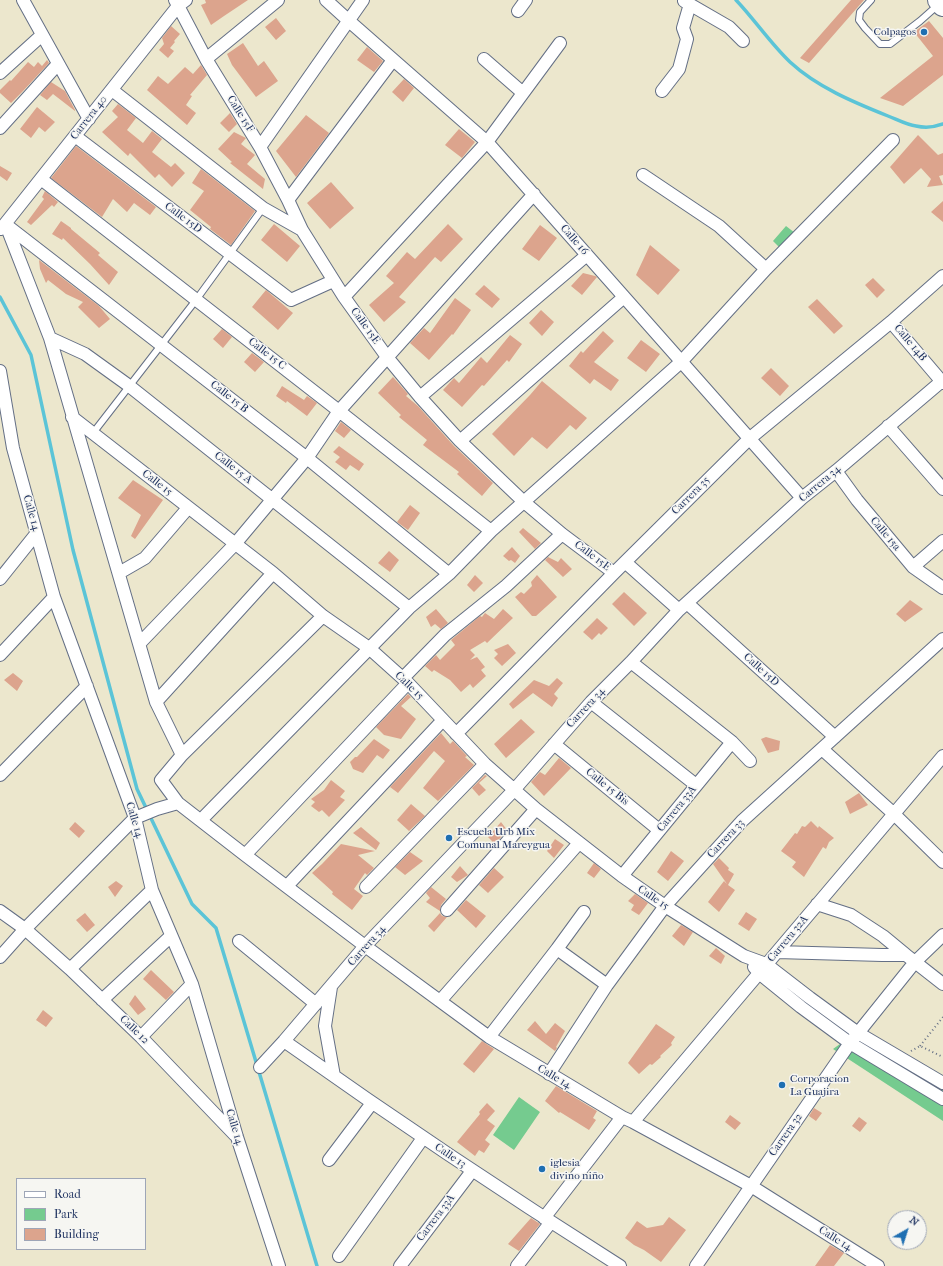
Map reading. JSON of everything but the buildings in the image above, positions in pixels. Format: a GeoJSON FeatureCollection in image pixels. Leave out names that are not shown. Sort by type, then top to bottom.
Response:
{"type":"FeatureCollection","features":[{"type":"Feature","properties":{"kind":"street"},"geometry":{"type":"LineString","coordinates":[[23,0],[89,118]]}},
{"type":"Feature","properties":{"kind":"street"},"geometry":{"type":"LineString","coordinates":[[206,59],[278,0]]}},
{"type":"Feature","properties":{"kind":"street","name":"Calle 16"},"geometry":{"type":"LineString","coordinates":[[326,0],[487,142],[802,498]]}},
{"type":"Feature","properties":{"kind":"street"},"geometry":{"type":"LineString","coordinates":[[260,147],[363,0]]}},
{"type":"Feature","properties":{"kind":"street"},"geometry":{"type":"LineString","coordinates":[[518,11],[526,0]]}},
{"type":"Feature","properties":{"kind":"street","name":"Calle 15F"},"geometry":{"type":"LineString","coordinates":[[180,2],[206,59],[260,147],[302,230]]}},
{"type":"Feature","properties":{"kind":"street","name":"Carrera 40"},"geometry":{"type":"LineString","coordinates":[[3,227],[180,2]]}},
{"type":"Feature","properties":{"kind":"street"},"geometry":{"type":"LineString","coordinates":[[662,91],[679,69],[687,38],[683,28],[686,2],[729,27],[743,41]]}},
{"type":"Feature","properties":{"kind":"street"},"geometry":{"type":"LineString","coordinates":[[0,74],[42,35]]}},
{"type":"Feature","properties":{"kind":"street"},"geometry":{"type":"LineString","coordinates":[[344,297],[487,142],[560,43]]}},
{"type":"Feature","properties":{"kind":"street"},"geometry":{"type":"LineString","coordinates":[[484,59],[523,92]]}},
{"type":"Feature","properties":{"kind":"street"},"geometry":{"type":"LineString","coordinates":[[288,200],[393,60]]}},
{"type":"Feature","properties":{"kind":"street"},"geometry":{"type":"LineString","coordinates":[[0,128],[58,64]]}},
{"type":"Feature","properties":{"kind":"street","name":"Calle 15E"},"geometry":{"type":"LineString","coordinates":[[112,90],[263,208],[302,230],[333,281],[387,357],[420,397],[460,441],[524,502],[562,534],[614,572]]}},
{"type":"Feature","properties":{"kind":"street","name":"Calle 15D"},"geometry":{"type":"LineString","coordinates":[[75,136],[292,300],[333,281]]}},
{"type":"Feature","properties":{"kind":"street"},"geometry":{"type":"LineString","coordinates":[[200,820],[409,608],[449,574],[491,531],[681,362],[766,269],[893,140]]}},
{"type":"Feature","properties":{"kind":"street"},"geometry":{"type":"LineString","coordinates":[[643,175],[719,226],[766,269]]}},
{"type":"Feature","properties":{"kind":"street","name":"Calle 15 C"},"geometry":{"type":"LineString","coordinates":[[41,179],[491,531]]}},
{"type":"Feature","properties":{"kind":"street"},"geometry":{"type":"LineString","coordinates":[[140,643],[235,544],[307,458],[339,411],[534,194]]}},
{"type":"Feature","properties":{"kind":"street"},"geometry":{"type":"LineString","coordinates":[[3,227],[50,338],[156,702],[182,755],[323,616]]}},
{"type":"Feature","properties":{"kind":"street","name":"Calle 15 B"},"geometry":{"type":"LineString","coordinates":[[3,227],[160,344],[307,458],[449,574]]}},
{"type":"Feature","properties":{"kind":"street"},"geometry":{"type":"LineString","coordinates":[[420,397],[587,254]]}},
{"type":"Feature","properties":{"kind":"street","name":"Carrera 35"},"geometry":{"type":"LineString","coordinates":[[456,734],[614,572],[749,439],[891,322],[943,276]]}},
{"type":"Feature","properties":{"kind":"street"},"geometry":{"type":"LineString","coordinates":[[460,441],[624,297]]}},
{"type":"Feature","properties":{"kind":"street","name":"Calle 14B"},"geometry":{"type":"LineString","coordinates":[[891,322],[942,381]]}},
{"type":"Feature","properties":{"kind":"street","name":"Calle 15 A"},"geometry":{"type":"LineString","coordinates":[[50,338],[85,354],[128,386],[273,499],[409,608]]}},
{"type":"Feature","properties":{"kind":"street","name":"Calle 14"},"geometry":{"type":"LineString","coordinates":[[0,371],[13,448],[54,597],[138,817],[152,890],[170,936],[192,984],[237,1137],[279,1266]]}},
{"type":"Feature","properties":{"kind":"street","name":"Carrera 34"},"geometry":{"type":"LineString","coordinates":[[260,1068],[365,946],[514,790],[591,702],[631,662],[683,606],[802,498],[942,381]]}},
{"type":"Feature","properties":{"kind":"street","name":"Calle 15"},"geometry":{"type":"LineString","coordinates":[[72,417],[273,573],[323,616],[369,648],[405,681],[485,764],[536,809],[622,876],[665,906],[810,998],[858,1033],[943,1083]]}},
{"type":"Feature","properties":{"kind":"street"},"geometry":{"type":"LineString","coordinates":[[888,426],[943,489]]}},
{"type":"Feature","properties":{"kind":"street","name":"Calle 15a"},"geometry":{"type":"LineString","coordinates":[[836,471],[857,500],[913,567],[943,588]]}},
{"type":"Feature","properties":{"kind":"street"},"geometry":{"type":"LineString","coordinates":[[119,574],[145,558],[188,508]]}},
{"type":"Feature","properties":{"kind":"street"},"geometry":{"type":"LineString","coordinates":[[0,579],[36,534]]}},
{"type":"Feature","properties":{"kind":"street"},"geometry":{"type":"LineString","coordinates":[[245,855],[405,681],[445,635],[506,586],[562,534]]}},
{"type":"Feature","properties":{"kind":"street"},"geometry":{"type":"LineString","coordinates":[[913,567],[943,541]]}},
{"type":"Feature","properties":{"kind":"street","name":"Calle 15D"},"geometry":{"type":"LineString","coordinates":[[625,562],[683,606],[835,737]]}},
{"type":"Feature","properties":{"kind":"street"},"geometry":{"type":"LineString","coordinates":[[156,702],[273,573]]}},
{"type":"Feature","properties":{"kind":"street"},"geometry":{"type":"LineString","coordinates":[[0,655],[54,597]]}},
{"type":"Feature","properties":{"kind":"street","name":"Carrera 33"},"geometry":{"type":"LineString","coordinates":[[549,1074],[607,985],[665,906],[742,821],[943,639]]}},
{"type":"Feature","properties":{"kind":"street"},"geometry":{"type":"LineString","coordinates":[[631,662],[732,742],[750,761]]}},
{"type":"Feature","properties":{"kind":"street"},"geometry":{"type":"LineString","coordinates":[[0,775],[87,686]]}},
{"type":"Feature","properties":{"kind":"street"},"geometry":{"type":"LineString","coordinates":[[591,702],[696,785]]}},
{"type":"Feature","properties":{"kind":"street"},"geometry":{"type":"LineString","coordinates":[[287,886],[443,720]]}},
{"type":"Feature","properties":{"kind":"street","name":"Carrera 33A"},"geometry":{"type":"LineString","coordinates":[[622,876],[732,742]]}},
{"type":"Feature","properties":{"kind":"street","name":"Calle 15 Bis"},"geometry":{"type":"LineString","coordinates":[[554,744],[659,830]]}},
{"type":"Feature","properties":{"kind":"street"},"geometry":{"type":"LineString","coordinates":[[822,748],[894,814],[943,862]]}},
{"type":"Feature","properties":{"kind":"street","name":"Calle 14"},"geometry":{"type":"LineString","coordinates":[[182,755],[161,780],[178,802],[365,946],[489,1037],[628,1120],[751,1186],[878,1266]]}},
{"type":"Feature","properties":{"kind":"street","name":"Carrera 32A"},"geometry":{"type":"LineString","coordinates":[[517,1266],[547,1220],[628,1120],[763,969],[943,756]]}},
{"type":"Feature","properties":{"kind":"street"},"geometry":{"type":"LineString","coordinates":[[366,887],[485,764]]}},
{"type":"Feature","properties":{"kind":"street"},"geometry":{"type":"LineString","coordinates":[[0,957],[138,817],[178,802]]}},
{"type":"Feature","properties":{"kind":"street"},"geometry":{"type":"LineString","coordinates":[[447,910],[536,809]]}},
{"type":"Feature","properties":{"kind":"street"},"geometry":{"type":"LineString","coordinates":[[440,1001],[579,843]]}},
{"type":"Feature","properties":{"kind":"street"},"geometry":{"type":"LineString","coordinates":[[70,969],[152,890]]}},
{"type":"Feature","properties":{"kind":"street"},"geometry":{"type":"LineString","coordinates":[[818,904],[852,915],[883,936],[943,984]]}},
{"type":"Feature","properties":{"kind":"street","name":"Calle 12"},"geometry":{"type":"LineString","coordinates":[[0,911],[26,929],[70,969],[141,1037],[237,1137]]}},
{"type":"Feature","properties":{"kind":"street"},"geometry":{"type":"LineString","coordinates":[[489,1037],[584,912]]}},
{"type":"Feature","properties":{"kind":"street","name":"Carrera 32"},"geometry":{"type":"LineString","coordinates":[[696,1266],[910,958],[943,935]]}},
{"type":"Feature","properties":{"kind":"street"},"geometry":{"type":"LineString","coordinates":[[102,1000],[170,936]]}},
{"type":"Feature","properties":{"kind":"street"},"geometry":{"type":"LineString","coordinates":[[239,941],[316,1004]]}},
{"type":"Feature","properties":{"kind":"street"},"geometry":{"type":"LineString","coordinates":[[557,949],[607,985]]}},
{"type":"Feature","properties":{"kind":"street"},"geometry":{"type":"LineString","coordinates":[[777,952],[882,955],[910,958]]}},
{"type":"Feature","properties":{"kind":"street","name":"Calle 15"},"geometry":{"type":"LineString","coordinates":[[763,969],[801,1007],[850,1043],[943,1099]]}},
{"type":"Feature","properties":{"kind":"street"},"geometry":{"type":"LineString","coordinates":[[141,1037],[192,984]]}},
{"type":"Feature","properties":{"kind":"street"},"geometry":{"type":"LineString","coordinates":[[331,987],[325,1026],[334,1076]]}},
{"type":"Feature","properties":{"kind":"street","name":"Calle 13"},"geometry":{"type":"LineString","coordinates":[[284,1041],[472,1171],[620,1266]]}},
{"type":"Feature","properties":{"kind":"street"},"geometry":{"type":"LineString","coordinates":[[329,1160],[372,1103]]}},
{"type":"Feature","properties":{"kind":"street"},"geometry":{"type":"LineString","coordinates":[[339,1256],[423,1138]]}},
{"type":"Feature","properties":{"kind":"street","name":"Carrera 33A"},"geometry":{"type":"LineString","coordinates":[[400,1266],[472,1171]]}},
{"type":"Feature","properties":{"kind":"lane"},"geometry":{"type":"LineString","coordinates":[[871,0],[860,12],[859,20],[880,44],[890,44],[920,21],[941,2]]}},
{"type":"Feature","properties":{"kind":"lane"},"geometry":{"type":"LineString","coordinates":[[93,433],[160,344],[196,300],[263,208]]}},
{"type":"Feature","properties":{"kind":"path"},"geometry":{"type":"LineString","coordinates":[[900,1058],[920,1046],[943,1017]]}},
{"type":"Feature","properties":{"kind":"path"},"geometry":{"type":"LineString","coordinates":[[920,1046],[943,1058]]}},
{"type":"Feature","properties":{"kind":"green space"},"geometry":{"type":"Polygon","coordinates":[[[786,226],[795,233],[781,249],[773,241],[786,226]]]}},
{"type":"Feature","properties":{"kind":"green space"},"geometry":{"type":"Polygon","coordinates":[[[851,1036],[943,1087],[943,1121],[833,1049],[851,1036]]]}},
{"type":"Feature","properties":{"kind":"green space"},"geometry":{"type":"Polygon","coordinates":[[[519,1097],[540,1112],[514,1150],[493,1135],[519,1097]]]}},
{"type":"Feature","properties":{"kind":"waterway"},"geometry":{"type":"LineString","coordinates":[[736,0],[790,62],[812,79],[836,93],[909,124],[919,127],[943,124]]}},
{"type":"Feature","properties":{"kind":"waterway"},"geometry":{"type":"LineString","coordinates":[[0,297],[31,355],[73,550],[137,789],[192,904],[216,928],[317,1266]]}},
{"type":"Feature","properties":{"kind":"place","name":"Colpagos"},"geometry":{"type":"Point","coordinates":[924,32]}},
{"type":"Feature","properties":{"kind":"place","name":"Escuela Urb Mix Comunal Mareygua"},"geometry":{"type":"Point","coordinates":[449,838]}},
{"type":"Feature","properties":{"kind":"place","name":"Corporacion La Guajira"},"geometry":{"type":"Point","coordinates":[782,1085]}},
{"type":"Feature","properties":{"kind":"place","name":"iglesia divino niño"},"geometry":{"type":"Point","coordinates":[542,1169]}}]}
